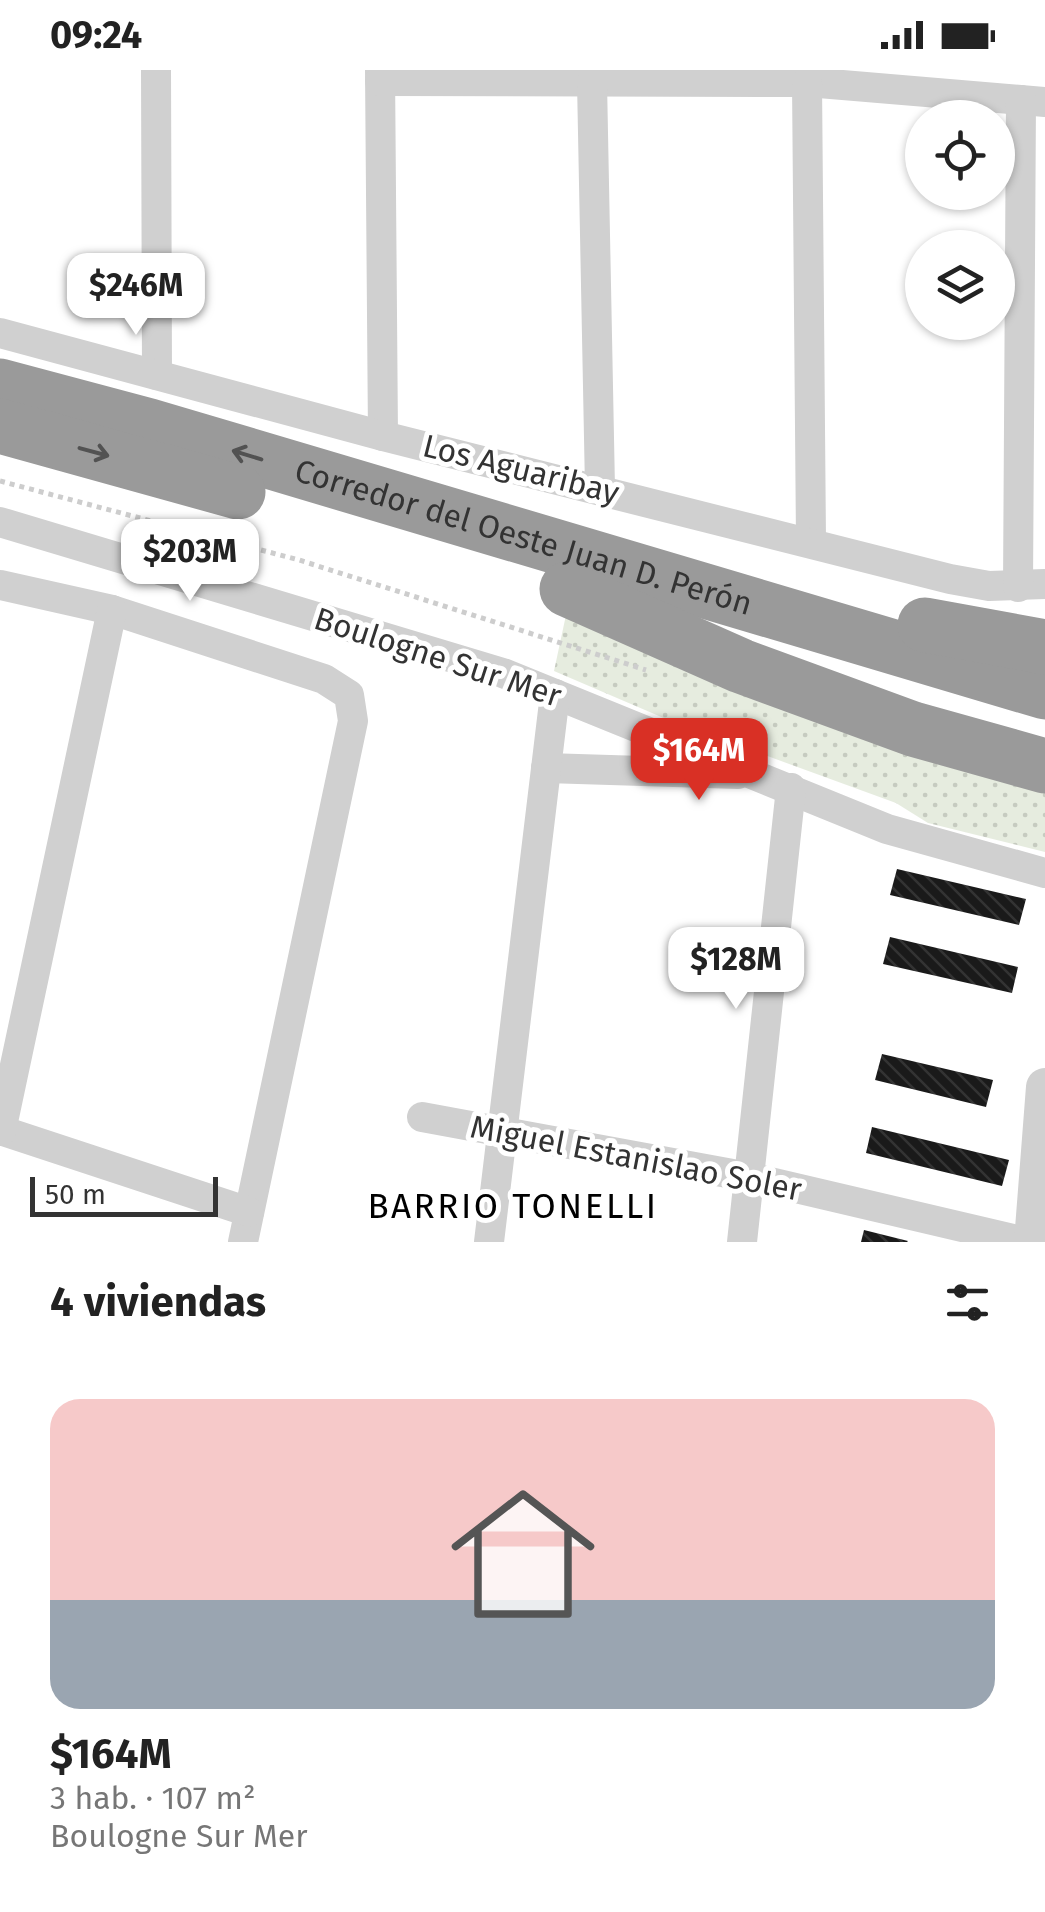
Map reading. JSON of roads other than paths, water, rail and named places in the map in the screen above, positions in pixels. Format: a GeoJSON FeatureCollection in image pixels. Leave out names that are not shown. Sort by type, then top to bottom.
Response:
{"type":"FeatureCollection","features":[{"type":"Feature","properties":{"kind":"highway","name":"Corredor del Oeste Juan D. Perón"},"geometry":{"type":"LineString","coordinates":[[0,386],[169,432],[568,571],[1045,729]]}},
{"type":"Feature","properties":{"kind":"highway","name":"Corredor del Oeste Juan D. Perón"},"geometry":{"type":"LineString","coordinates":[[0,426],[1045,692]]}},
{"type":"Feature","properties":{"kind":"highway"},"geometry":{"type":"LineString","coordinates":[[568,571],[1045,647]]}},
{"type":"Feature","properties":{"kind":"highway"},"geometry":{"type":"LineString","coordinates":[[568,571],[741,666],[913,729],[1045,766]]}},
{"type":"Feature","properties":{"kind":"street"},"geometry":{"type":"LineString","coordinates":[[156,70],[158,375]]}},
{"type":"Feature","properties":{"kind":"street"},"geometry":{"type":"LineString","coordinates":[[383,436],[380,76],[592,82],[807,82],[1033,101],[1032,585]]}},
{"type":"Feature","properties":{"kind":"street"},"geometry":{"type":"LineString","coordinates":[[592,82],[600,488]]}},
{"type":"Feature","properties":{"kind":"street"},"geometry":{"type":"LineString","coordinates":[[807,82],[811,541]]}},
{"type":"Feature","properties":{"kind":"street","name":"Los Aguaribay"},"geometry":{"type":"LineString","coordinates":[[0,333],[383,436],[950,578],[1032,585]]}},
{"type":"Feature","properties":{"kind":"street","name":"Boulogne Sur Mer"},"geometry":{"type":"LineString","coordinates":[[0,522],[504,673],[903,834],[1045,874]]}},
{"type":"Feature","properties":{"kind":"street"},"geometry":{"type":"LineString","coordinates":[[0,586],[112,610],[324,678],[349,695],[353,721],[243,1242]]}},
{"type":"Feature","properties":{"kind":"street"},"geometry":{"type":"LineString","coordinates":[[112,610],[1,1130],[249,1212]]}},
{"type":"Feature","properties":{"kind":"street"},"geometry":{"type":"LineString","coordinates":[[489,1242],[555,694]]}},
{"type":"Feature","properties":{"kind":"street","name":"Boulogne Sur Mer"},"geometry":{"type":"LineString","coordinates":[[546,768],[756,774]]}},
{"type":"Feature","properties":{"kind":"street"},"geometry":{"type":"LineString","coordinates":[[742,1242],[791,788]]}},
{"type":"Feature","properties":{"kind":"street"},"geometry":{"type":"LineString","coordinates":[[1030,1242],[1045,1086]]}},
{"type":"Feature","properties":{"kind":"street","name":"Miguel Estanislao Soler"},"geometry":{"type":"LineString","coordinates":[[422,1117],[749,1176],[1030,1242]]}},
{"type":"Feature","properties":{"kind":"district","name":"BARRIO TONELLI"},"geometry":{"type":"Point","coordinates":[513,1206]}}]}
